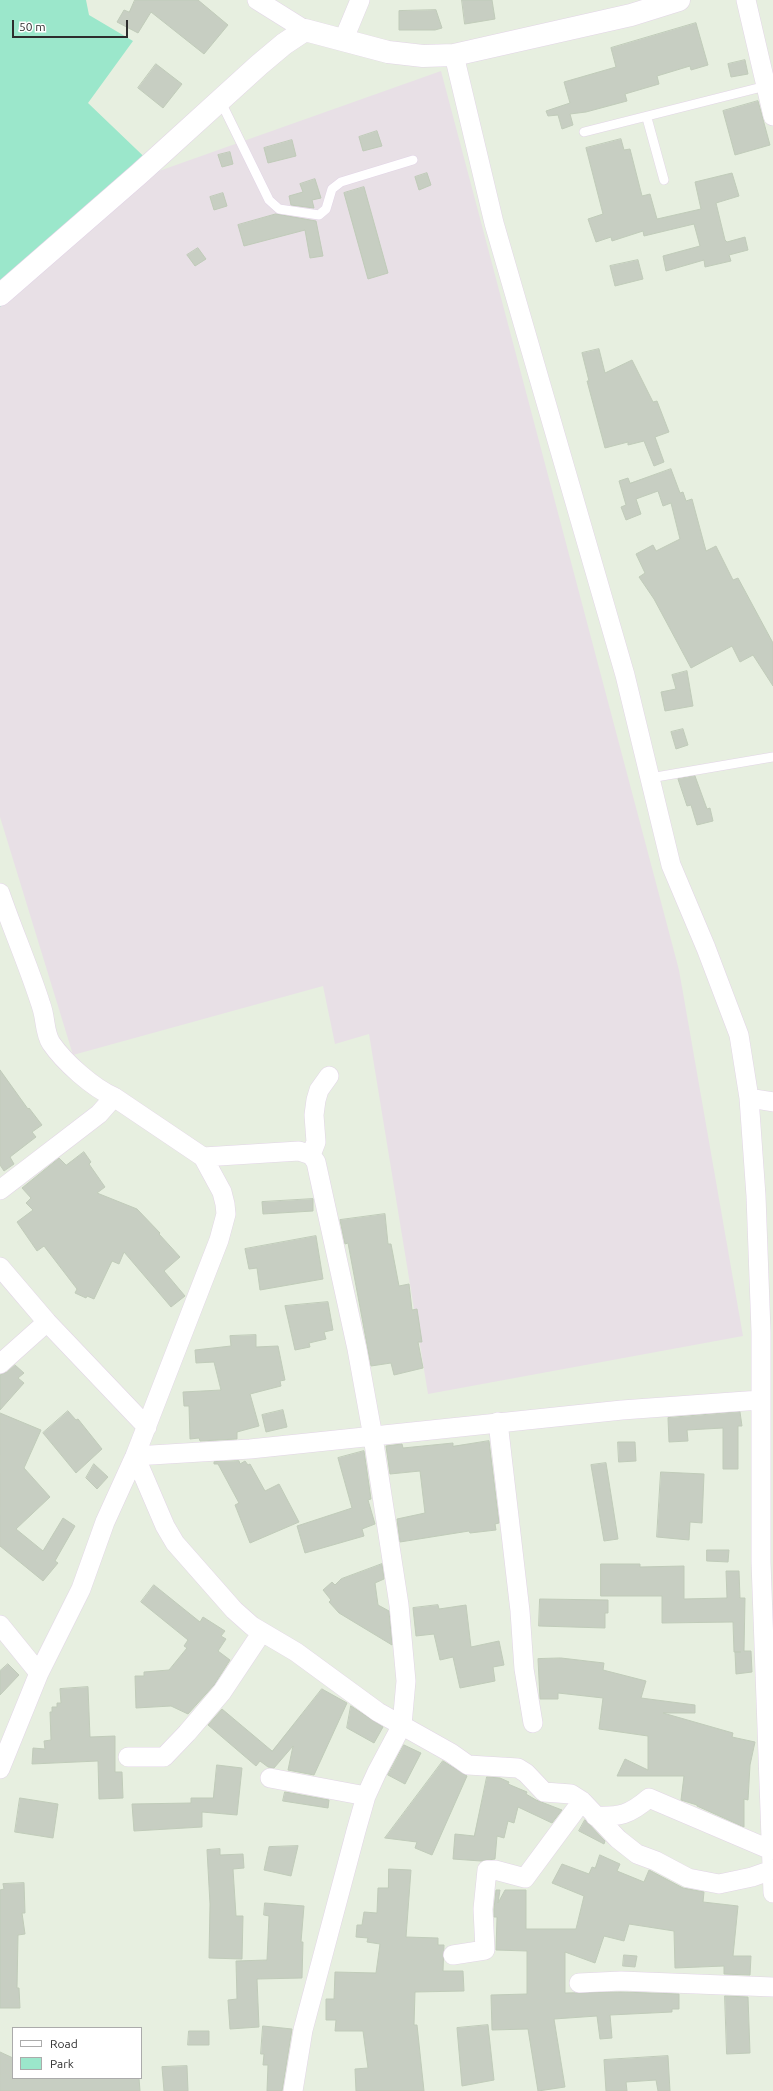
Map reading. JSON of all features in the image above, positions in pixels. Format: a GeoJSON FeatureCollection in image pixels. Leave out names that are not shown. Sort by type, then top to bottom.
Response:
{"type":"FeatureCollection","features":[{"type":"Feature","properties":{"kind":"street"},"geometry":{"type":"LineString","coordinates":[[257,0],[305,30],[388,52],[423,56],[454,55],[631,15],[679,0]]}},
{"type":"Feature","properties":{"kind":"street"},"geometry":{"type":"LineString","coordinates":[[344,41],[360,0]]}},
{"type":"Feature","properties":{"kind":"street"},"geometry":{"type":"LineString","coordinates":[[746,0],[773,116]]}},
{"type":"Feature","properties":{"kind":"street"},"geometry":{"type":"LineString","coordinates":[[0,296],[279,48],[305,30]]}},
{"type":"Feature","properties":{"kind":"street"},"geometry":{"type":"LineString","coordinates":[[454,55],[494,223],[625,675],[671,865],[706,948],[739,1035],[749,1098],[767,1335],[760,1400],[767,1519],[773,1893]]}},
{"type":"Feature","properties":{"kind":"street"},"geometry":{"type":"LineString","coordinates":[[0,893],[32,977],[44,1012],[47,1035],[52,1044],[85,1077],[104,1093],[114,1097],[203,1157],[222,1192],[226,1214],[219,1240],[147,1427],[105,1522],[81,1589],[39,1673],[0,1769]]}},
{"type":"Feature","properties":{"kind":"street"},"geometry":{"type":"LineString","coordinates":[[311,1155],[316,1142],[314,1115],[316,1100],[319,1090],[329,1076]]}},
{"type":"Feature","properties":{"kind":"street"},"geometry":{"type":"LineString","coordinates":[[0,1190],[99,1114],[114,1097]]}},
{"type":"Feature","properties":{"kind":"street"},"geometry":{"type":"LineString","coordinates":[[749,1098],[773,1102]]}},
{"type":"Feature","properties":{"kind":"street"},"geometry":{"type":"LineString","coordinates":[[203,1157],[292,1151],[311,1155],[316,1162],[357,1349],[373,1437],[399,1605],[406,1681],[402,1725],[366,1796],[303,2030],[293,2091]]}},
{"type":"Feature","properties":{"kind":"street"},"geometry":{"type":"LineString","coordinates":[[0,1267],[47,1322],[147,1427]]}},
{"type":"Feature","properties":{"kind":"street"},"geometry":{"type":"LineString","coordinates":[[0,1364],[47,1322]]}},
{"type":"Feature","properties":{"kind":"street"},"geometry":{"type":"LineString","coordinates":[[135,1456],[250,1449],[622,1410],[760,1400]]}},
{"type":"Feature","properties":{"kind":"street"},"geometry":{"type":"LineString","coordinates":[[498,1422],[520,1611],[524,1669],[533,1723]]}},
{"type":"Feature","properties":{"kind":"street"},"geometry":{"type":"LineString","coordinates":[[135,1456],[165,1526],[175,1543],[234,1610],[262,1632],[296,1652],[378,1712],[468,1764],[518,1768],[526,1773],[544,1792],[571,1794],[582,1801],[594,1816],[618,1839],[637,1854],[656,1861],[688,1878],[719,1884],[752,1877],[772,1870]]}},
{"type":"Feature","properties":{"kind":"street"},"geometry":{"type":"LineString","coordinates":[[0,1625],[39,1673]]}},
{"type":"Feature","properties":{"kind":"street"},"geometry":{"type":"LineString","coordinates":[[128,1757],[164,1757],[222,1692],[262,1632]]}},
{"type":"Feature","properties":{"kind":"street"},"geometry":{"type":"LineString","coordinates":[[270,1778],[366,1796]]}},
{"type":"Feature","properties":{"kind":"street"},"geometry":{"type":"LineString","coordinates":[[594,1816],[617,1817],[638,1807],[649,1798],[772,1850]]}},
{"type":"Feature","properties":{"kind":"street"},"geometry":{"type":"LineString","coordinates":[[453,1955],[485,1950],[483,1909],[486,1870],[495,1870],[525,1878],[582,1801]]}},
{"type":"Feature","properties":{"kind":"street"},"geometry":{"type":"LineString","coordinates":[[579,1983],[620,1981],[773,1987]]}},
{"type":"Feature","properties":{"kind":"lane"},"geometry":{"type":"LineString","coordinates":[[584,132],[648,118],[766,86]]}},
{"type":"Feature","properties":{"kind":"lane"},"geometry":{"type":"LineString","coordinates":[[220,100],[269,200],[279,209],[319,215],[326,209],[332,189],[341,182],[414,160]]}},
{"type":"Feature","properties":{"kind":"lane"},"geometry":{"type":"LineString","coordinates":[[648,118],[664,180]]}},
{"type":"Feature","properties":{"kind":"lane"},"geometry":{"type":"LineString","coordinates":[[650,778],[773,757]]}},
{"type":"Feature","properties":{"kind":"shaded area"},"geometry":{"type":"Polygon","coordinates":[[[441,71],[679,970],[743,1336],[428,1394],[369,1034],[335,1044],[323,986],[73,1055],[0,817],[0,307],[159,171],[441,71]]]}},
{"type":"Feature","properties":{"kind":"green space"},"geometry":{"type":"Polygon","coordinates":[[[0,0],[86,0],[89,15],[133,41],[88,103],[159,171],[0,307],[0,0]]]}},
{"type":"Feature","properties":{"kind":"building"},"geometry":{"type":"Polygon","coordinates":[[[135,0],[198,0],[228,25],[204,54],[151,12],[138,33],[117,22],[124,10],[129,12],[135,0]]]}},
{"type":"Feature","properties":{"kind":"building"},"geometry":{"type":"Polygon","coordinates":[[[462,0],[492,0],[495,19],[465,24],[462,0]]]}},
{"type":"Feature","properties":{"kind":"building"},"geometry":{"type":"Polygon","coordinates":[[[436,10],[442,28],[435,30],[399,30],[399,11],[436,10]]]}},
{"type":"Feature","properties":{"kind":"building"},"geometry":{"type":"Polygon","coordinates":[[[696,23],[708,65],[691,70],[690,66],[657,76],[659,84],[625,94],[627,101],[586,112],[570,114],[573,125],[562,129],[558,115],[548,116],[546,111],[570,103],[564,82],[616,67],[611,48],[696,23]]]}},
{"type":"Feature","properties":{"kind":"building"},"geometry":{"type":"Polygon","coordinates":[[[745,60],[748,74],[731,77],[728,64],[745,60]]]}},
{"type":"Feature","properties":{"kind":"building"},"geometry":{"type":"Polygon","coordinates":[[[156,64],[182,84],[163,108],[138,88],[156,64]]]}},
{"type":"Feature","properties":{"kind":"building"},"geometry":{"type":"Polygon","coordinates":[[[758,101],[770,145],[735,155],[723,111],[758,101]]]}},
{"type":"Feature","properties":{"kind":"building"},"geometry":{"type":"Polygon","coordinates":[[[377,131],[382,146],[363,151],[359,137],[377,131]]]}},
{"type":"Feature","properties":{"kind":"building"},"geometry":{"type":"Polygon","coordinates":[[[621,139],[624,150],[630,149],[642,196],[650,194],[657,219],[701,209],[695,182],[732,173],[739,196],[716,203],[725,240],[727,242],[745,237],[748,250],[729,255],[731,261],[705,267],[704,260],[666,271],[663,256],[700,246],[694,224],[644,236],[643,231],[612,241],[611,237],[596,242],[588,219],[603,214],[586,148],[621,139]]]}},
{"type":"Feature","properties":{"kind":"building"},"geometry":{"type":"Polygon","coordinates":[[[292,140],[296,156],[268,163],[264,148],[292,140]]]}},
{"type":"Feature","properties":{"kind":"building"},"geometry":{"type":"Polygon","coordinates":[[[230,152],[233,164],[222,167],[218,155],[230,152]]]}},
{"type":"Feature","properties":{"kind":"building"},"geometry":{"type":"Polygon","coordinates":[[[427,173],[431,185],[419,190],[415,177],[427,173]]]}},
{"type":"Feature","properties":{"kind":"building"},"geometry":{"type":"Polygon","coordinates":[[[315,179],[321,198],[312,200],[314,208],[291,205],[289,196],[303,192],[300,184],[315,179]]]}},
{"type":"Feature","properties":{"kind":"building"},"geometry":{"type":"Polygon","coordinates":[[[364,187],[388,273],[368,279],[344,193],[364,187]]]}},
{"type":"Feature","properties":{"kind":"building"},"geometry":{"type":"Polygon","coordinates":[[[223,193],[227,206],[214,210],[210,197],[223,193]]]}},
{"type":"Feature","properties":{"kind":"building"},"geometry":{"type":"Polygon","coordinates":[[[276,214],[316,221],[323,256],[310,258],[305,230],[244,246],[238,225],[276,214]]]}},
{"type":"Feature","properties":{"kind":"building"},"geometry":{"type":"Polygon","coordinates":[[[198,248],[206,259],[195,266],[187,255],[198,248]]]}},
{"type":"Feature","properties":{"kind":"building"},"geometry":{"type":"Polygon","coordinates":[[[638,260],[643,279],[615,286],[610,266],[638,260]]]}},
{"type":"Feature","properties":{"kind":"building"},"geometry":{"type":"Polygon","coordinates":[[[599,349],[605,373],[632,360],[653,402],[657,401],[669,432],[655,437],[664,462],[654,466],[644,441],[628,445],[628,442],[605,448],[587,381],[589,381],[582,353],[599,349]]]}},
{"type":"Feature","properties":{"kind":"building"},"geometry":{"type":"Polygon","coordinates":[[[671,469],[680,493],[683,492],[686,501],[692,499],[706,551],[716,546],[733,580],[738,578],[773,643],[773,686],[753,655],[740,662],[732,646],[691,668],[654,599],[639,577],[645,573],[636,554],[653,545],[656,551],[680,539],[671,503],[663,506],[658,491],[636,499],[641,514],[626,520],[621,507],[626,505],[619,481],[628,478],[630,483],[671,469]]]}},
{"type":"Feature","properties":{"kind":"building"},"geometry":{"type":"Polygon","coordinates":[[[687,671],[693,706],[665,711],[661,692],[676,689],[672,675],[687,671]]]}},
{"type":"Feature","properties":{"kind":"building"},"geometry":{"type":"Polygon","coordinates":[[[683,729],[688,745],[676,749],[671,732],[683,729]]]}},
{"type":"Feature","properties":{"kind":"building"},"geometry":{"type":"Polygon","coordinates":[[[695,776],[707,809],[710,808],[713,821],[697,825],[691,805],[687,806],[678,779],[695,776]]]}},
{"type":"Feature","properties":{"kind":"building"},"geometry":{"type":"Polygon","coordinates":[[[0,1070],[28,1109],[29,1108],[42,1125],[32,1132],[36,1137],[10,1157],[14,1164],[4,1171],[0,1165],[0,1070]]]}},
{"type":"Feature","properties":{"kind":"building"},"geometry":{"type":"Polygon","coordinates":[[[84,1152],[91,1162],[89,1164],[105,1187],[97,1193],[137,1209],[180,1257],[164,1271],[185,1296],[171,1307],[124,1252],[119,1264],[112,1261],[94,1299],[87,1296],[86,1298],[75,1293],[77,1289],[44,1246],[37,1251],[17,1222],[33,1210],[26,1203],[31,1198],[22,1188],[59,1158],[66,1165],[84,1152]]]}},
{"type":"Feature","properties":{"kind":"building"},"geometry":{"type":"Polygon","coordinates":[[[313,1199],[313,1211],[263,1214],[262,1202],[313,1199]]]}},
{"type":"Feature","properties":{"kind":"building"},"geometry":{"type":"Polygon","coordinates":[[[385,1214],[388,1244],[391,1244],[399,1286],[409,1284],[412,1310],[417,1309],[422,1342],[418,1342],[423,1368],[394,1375],[391,1363],[371,1366],[348,1243],[345,1244],[340,1220],[385,1214]]]}},
{"type":"Feature","properties":{"kind":"building"},"geometry":{"type":"Polygon","coordinates":[[[316,1236],[323,1279],[260,1290],[257,1268],[249,1269],[245,1249],[316,1236]]]}},
{"type":"Feature","properties":{"kind":"building"},"geometry":{"type":"Polygon","coordinates":[[[328,1302],[333,1330],[324,1332],[326,1339],[309,1343],[310,1347],[295,1350],[285,1306],[328,1302]]]}},
{"type":"Feature","properties":{"kind":"building"},"geometry":{"type":"Polygon","coordinates":[[[256,1335],[256,1347],[278,1346],[285,1380],[280,1381],[281,1386],[250,1394],[259,1426],[237,1432],[237,1439],[200,1441],[199,1438],[190,1439],[189,1406],[184,1406],[183,1392],[221,1390],[214,1362],[196,1363],[195,1350],[231,1346],[230,1336],[256,1335]]]}},
{"type":"Feature","properties":{"kind":"building"},"geometry":{"type":"Polygon","coordinates":[[[15,1365],[24,1373],[18,1378],[24,1383],[0,1410],[0,1375],[7,1372],[15,1365]]]}},
{"type":"Feature","properties":{"kind":"building"},"geometry":{"type":"Polygon","coordinates":[[[283,1410],[287,1427],[266,1432],[262,1415],[283,1410]]]}},
{"type":"Feature","properties":{"kind":"building"},"geometry":{"type":"Polygon","coordinates":[[[68,1411],[76,1420],[78,1419],[102,1449],[76,1473],[43,1433],[68,1411]]]}},
{"type":"Feature","properties":{"kind":"building"},"geometry":{"type":"Polygon","coordinates":[[[740,1412],[742,1426],[738,1426],[738,1469],[723,1469],[723,1428],[687,1430],[688,1441],[669,1442],[668,1418],[740,1412]]]}},
{"type":"Feature","properties":{"kind":"building"},"geometry":{"type":"Polygon","coordinates":[[[0,1413],[41,1430],[24,1468],[50,1497],[16,1529],[43,1551],[63,1518],[75,1526],[55,1561],[58,1563],[43,1581],[0,1546],[0,1413]]]}},
{"type":"Feature","properties":{"kind":"building"},"geometry":{"type":"Polygon","coordinates":[[[489,1441],[499,1523],[495,1524],[496,1530],[470,1533],[469,1531],[400,1542],[397,1519],[425,1513],[420,1471],[390,1474],[386,1446],[402,1444],[403,1448],[453,1443],[453,1446],[489,1441]]]}},
{"type":"Feature","properties":{"kind":"building"},"geometry":{"type":"Polygon","coordinates":[[[618,1442],[635,1442],[636,1461],[619,1462],[618,1442]]]}},
{"type":"Feature","properties":{"kind":"building"},"geometry":{"type":"Polygon","coordinates":[[[364,1451],[371,1499],[368,1500],[375,1524],[362,1529],[364,1536],[305,1553],[297,1526],[352,1508],[338,1458],[364,1451]]]}},
{"type":"Feature","properties":{"kind":"building"},"geometry":{"type":"Polygon","coordinates":[[[239,1461],[240,1464],[245,1461],[248,1465],[250,1464],[265,1491],[279,1484],[299,1522],[250,1543],[235,1505],[239,1503],[218,1464],[214,1464],[214,1462],[239,1461]]]}},
{"type":"Feature","properties":{"kind":"building"},"geometry":{"type":"Polygon","coordinates":[[[606,1463],[618,1539],[604,1541],[591,1465],[606,1463]]]}},
{"type":"Feature","properties":{"kind":"building"},"geometry":{"type":"Polygon","coordinates":[[[94,1464],[108,1477],[97,1489],[86,1478],[94,1464]]]}},
{"type":"Feature","properties":{"kind":"building"},"geometry":{"type":"Polygon","coordinates":[[[661,1472],[704,1474],[702,1523],[690,1522],[689,1540],[657,1537],[661,1472]]]}},
{"type":"Feature","properties":{"kind":"building"},"geometry":{"type":"Polygon","coordinates":[[[707,1550],[729,1550],[728,1562],[707,1561],[707,1550]]]}},
{"type":"Feature","properties":{"kind":"building"},"geometry":{"type":"Polygon","coordinates":[[[382,1564],[384,1579],[375,1583],[378,1605],[389,1611],[392,1645],[339,1613],[329,1602],[331,1600],[323,1590],[332,1582],[335,1585],[341,1579],[382,1564]]]}},
{"type":"Feature","properties":{"kind":"building"},"geometry":{"type":"Polygon","coordinates":[[[601,1564],[640,1564],[640,1567],[684,1566],[684,1599],[727,1598],[726,1571],[739,1571],[740,1598],[745,1598],[744,1651],[751,1651],[752,1672],[736,1674],[733,1622],[662,1623],[662,1596],[601,1596],[601,1564]]]}},
{"type":"Feature","properties":{"kind":"building"},"geometry":{"type":"Polygon","coordinates":[[[154,1585],[200,1622],[203,1617],[225,1631],[221,1636],[226,1639],[218,1651],[230,1660],[214,1685],[188,1714],[171,1706],[136,1708],[135,1676],[144,1676],[144,1672],[169,1670],[187,1648],[184,1646],[188,1640],[141,1602],[154,1585]]]}},
{"type":"Feature","properties":{"kind":"building"},"geometry":{"type":"Polygon","coordinates":[[[540,1599],[608,1600],[608,1613],[605,1613],[605,1628],[539,1626],[540,1599]]]}},
{"type":"Feature","properties":{"kind":"building"},"geometry":{"type":"Polygon","coordinates":[[[438,1605],[439,1609],[466,1605],[471,1647],[499,1641],[504,1665],[493,1667],[495,1681],[460,1688],[453,1657],[440,1660],[434,1634],[416,1636],[413,1608],[438,1605]]]}},
{"type":"Feature","properties":{"kind":"building"},"geometry":{"type":"Polygon","coordinates":[[[561,1658],[604,1663],[603,1670],[646,1681],[641,1698],[695,1705],[695,1713],[663,1713],[733,1733],[732,1737],[755,1742],[750,1765],[748,1800],[744,1799],[744,1827],[697,1805],[681,1800],[684,1776],[617,1776],[625,1759],[648,1770],[648,1736],[599,1729],[603,1698],[558,1693],[558,1699],[540,1699],[538,1659],[561,1658]]]}},
{"type":"Feature","properties":{"kind":"building"},"geometry":{"type":"Polygon","coordinates":[[[8,1664],[19,1675],[0,1695],[0,1671],[8,1664]]]}},
{"type":"Feature","properties":{"kind":"building"},"geometry":{"type":"Polygon","coordinates":[[[88,1687],[90,1737],[115,1736],[115,1772],[122,1772],[123,1798],[99,1799],[98,1761],[32,1764],[33,1748],[45,1749],[44,1741],[51,1740],[50,1712],[52,1712],[52,1707],[57,1707],[57,1703],[61,1703],[60,1689],[88,1687]]]}},
{"type":"Feature","properties":{"kind":"building"},"geometry":{"type":"Polygon","coordinates":[[[322,1689],[347,1703],[314,1775],[288,1770],[293,1746],[274,1768],[268,1767],[260,1761],[256,1766],[208,1725],[222,1709],[272,1751],[322,1689]]]}},
{"type":"Feature","properties":{"kind":"building"},"geometry":{"type":"Polygon","coordinates":[[[351,1706],[383,1727],[374,1743],[347,1728],[351,1706]]]}},
{"type":"Feature","properties":{"kind":"building"},"geometry":{"type":"Polygon","coordinates":[[[404,1745],[421,1753],[405,1784],[388,1775],[404,1745]]]}},
{"type":"Feature","properties":{"kind":"building"},"geometry":{"type":"Polygon","coordinates":[[[443,1761],[467,1776],[432,1855],[415,1848],[417,1842],[385,1838],[443,1761]]]}},
{"type":"Feature","properties":{"kind":"building"},"geometry":{"type":"Polygon","coordinates":[[[217,1765],[242,1768],[237,1815],[202,1812],[202,1827],[134,1831],[132,1804],[191,1803],[191,1798],[213,1798],[217,1765]]]}},
{"type":"Feature","properties":{"kind":"building"},"geometry":{"type":"Polygon","coordinates":[[[487,1777],[500,1778],[509,1782],[508,1784],[527,1792],[526,1794],[536,1800],[562,1810],[552,1823],[518,1807],[514,1823],[508,1821],[504,1838],[497,1836],[495,1859],[481,1861],[453,1859],[455,1834],[474,1836],[487,1777]]]}},
{"type":"Feature","properties":{"kind":"building"},"geometry":{"type":"Polygon","coordinates":[[[285,1792],[329,1800],[328,1808],[283,1801],[285,1792]]]}},
{"type":"Feature","properties":{"kind":"building"},"geometry":{"type":"Polygon","coordinates":[[[20,1798],[58,1804],[53,1838],[15,1832],[20,1798]]]}},
{"type":"Feature","properties":{"kind":"building"},"geometry":{"type":"Polygon","coordinates":[[[585,1820],[605,1841],[604,1844],[579,1831],[585,1820]]]}},
{"type":"Feature","properties":{"kind":"building"},"geometry":{"type":"Polygon","coordinates":[[[298,1846],[291,1876],[264,1870],[269,1847],[298,1846]]]}},
{"type":"Feature","properties":{"kind":"building"},"geometry":{"type":"Polygon","coordinates":[[[220,1849],[220,1855],[243,1854],[244,1868],[233,1869],[236,1916],[243,1916],[242,1959],[209,1958],[210,1904],[207,1850],[220,1849]]]}},
{"type":"Feature","properties":{"kind":"building"},"geometry":{"type":"Polygon","coordinates":[[[600,1855],[620,1864],[617,1871],[644,1882],[649,1870],[683,1888],[704,1892],[703,1902],[738,1906],[733,1956],[751,1956],[750,1975],[724,1974],[724,1966],[675,1968],[674,1931],[629,1924],[624,1941],[604,1936],[595,1963],[565,1952],[565,1993],[621,1992],[679,1994],[679,2009],[672,2009],[672,2012],[610,2015],[612,2038],[600,2039],[597,2016],[554,2019],[565,2087],[538,2091],[528,2029],[492,2030],[491,1995],[527,1994],[527,1951],[496,1950],[497,1917],[494,1917],[494,1909],[496,1890],[500,1890],[498,1903],[505,1890],[526,1890],[526,1929],[576,1929],[584,1896],[552,1883],[562,1864],[589,1874],[592,1867],[595,1868],[600,1855]]]}},
{"type":"Feature","properties":{"kind":"building"},"geometry":{"type":"Polygon","coordinates":[[[389,1869],[411,1870],[406,1937],[438,1938],[438,1945],[444,1945],[443,1971],[463,1971],[464,1991],[415,1992],[414,2025],[417,2025],[424,2091],[356,2091],[355,2069],[368,2068],[363,2031],[335,2031],[336,2020],[326,2020],[326,1999],[334,1999],[335,1972],[376,1973],[380,1944],[367,1942],[368,1938],[356,1937],[357,1925],[362,1925],[364,1912],[377,1913],[378,1888],[388,1888],[389,1869]]]}},
{"type":"Feature","properties":{"kind":"building"},"geometry":{"type":"Polygon","coordinates":[[[24,1883],[25,1913],[22,1913],[25,1934],[18,1935],[17,1988],[19,1988],[20,2008],[0,2008],[0,1890],[4,1889],[3,1884],[24,1883]]]}},
{"type":"Feature","properties":{"kind":"building"},"geometry":{"type":"Polygon","coordinates":[[[265,1903],[304,1906],[301,1942],[303,1942],[302,1978],[257,1979],[259,2027],[230,2029],[228,2000],[237,1999],[236,1961],[267,1960],[269,1916],[264,1915],[265,1903]]]}},
{"type":"Feature","properties":{"kind":"building"},"geometry":{"type":"Polygon","coordinates":[[[624,1955],[637,1956],[635,1967],[623,1966],[624,1955]]]}},
{"type":"Feature","properties":{"kind":"building"},"geometry":{"type":"Polygon","coordinates":[[[725,1996],[748,1997],[750,2053],[727,2054],[725,1996]]]}},
{"type":"Feature","properties":{"kind":"building"},"geometry":{"type":"Polygon","coordinates":[[[488,2025],[494,2080],[462,2086],[457,2028],[488,2025]]]}},
{"type":"Feature","properties":{"kind":"building"},"geometry":{"type":"Polygon","coordinates":[[[263,2026],[292,2029],[282,2091],[267,2091],[268,2065],[263,2065],[264,2054],[261,2054],[263,2026]]]}},
{"type":"Feature","properties":{"kind":"building"},"geometry":{"type":"Polygon","coordinates":[[[189,2031],[209,2031],[209,2045],[188,2045],[189,2031]]]}},
{"type":"Feature","properties":{"kind":"building"},"geometry":{"type":"Polygon","coordinates":[[[0,2052],[12,2058],[12,2079],[139,2079],[140,2091],[0,2091],[0,2052]]]}},
{"type":"Feature","properties":{"kind":"building"},"geometry":{"type":"Polygon","coordinates":[[[668,2056],[670,2091],[658,2091],[656,2080],[626,2082],[627,2091],[606,2091],[604,2060],[668,2056]]]}},
{"type":"Feature","properties":{"kind":"building"},"geometry":{"type":"Polygon","coordinates":[[[187,2066],[188,2091],[164,2091],[162,2067],[187,2066]]]}}]}
